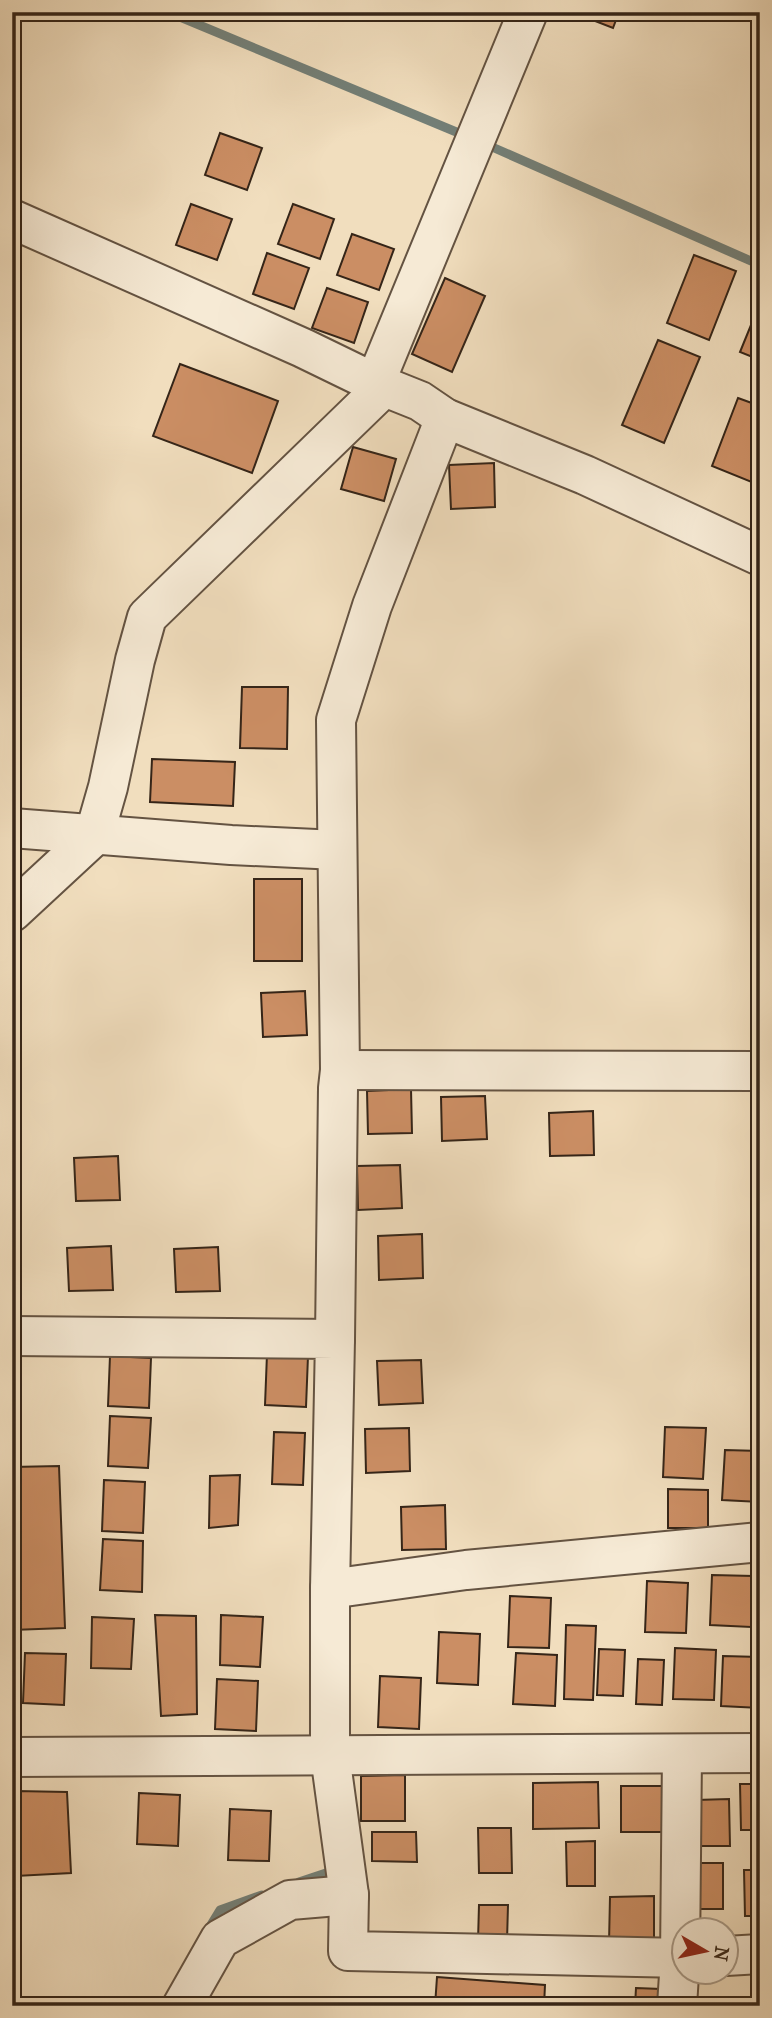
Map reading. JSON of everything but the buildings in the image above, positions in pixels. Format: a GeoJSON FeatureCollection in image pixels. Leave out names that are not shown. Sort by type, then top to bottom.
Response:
{"type":"FeatureCollection","features":[{"type":"Feature","properties":{"kind":"street"},"geometry":{"type":"LineString","coordinates":[[12,912],[94,835],[108,787],[147,617],[380,385],[467,159],[528,12]]}},
{"type":"Feature","properties":{"kind":"street"},"geometry":{"type":"LineString","coordinates":[[12,219],[420,401],[445,418],[584,475],[760,556]]}},
{"type":"Feature","properties":{"kind":"street"},"geometry":{"type":"LineString","coordinates":[[445,418],[372,606],[335,719],[341,1070],[338,1088],[330,1755],[349,1895],[348,1951],[670,1958]]}},
{"type":"Feature","properties":{"kind":"street"},"geometry":{"type":"LineString","coordinates":[[12,828],[337,850]]}},
{"type":"Feature","properties":{"kind":"street"},"geometry":{"type":"LineString","coordinates":[[341,1070],[760,1071]]}},
{"type":"Feature","properties":{"kind":"street"},"geometry":{"type":"LineString","coordinates":[[12,1336],[335,1339]]}},
{"type":"Feature","properties":{"kind":"street"},"geometry":{"type":"LineString","coordinates":[[330,1589],[466,1570],[760,1542]]}},
{"type":"Feature","properties":{"kind":"street"},"geometry":{"type":"LineString","coordinates":[[682,1754],[682,1916]]}},
{"type":"Feature","properties":{"kind":"street"},"geometry":{"type":"LineString","coordinates":[[12,1757],[760,1754]]}},
{"type":"Feature","properties":{"kind":"street"},"geometry":{"type":"LineString","coordinates":[[182,2006],[220,1939],[289,1900],[349,1895]]}},
{"type":"Feature","properties":{"kind":"street"},"geometry":{"type":"LineString","coordinates":[[740,1955],[760,1954]]}},
{"type":"Feature","properties":{"kind":"street"},"geometry":{"type":"LineString","coordinates":[[677,2006],[679,1986]]}},
{"type":"Feature","properties":{"kind":"waterway"},"geometry":{"type":"LineString","coordinates":[[168,12],[466,136]]}},
{"type":"Feature","properties":{"kind":"waterway"},"geometry":{"type":"LineString","coordinates":[[483,143],[760,265]]}},
{"type":"Feature","properties":{"kind":"waterway"},"geometry":{"type":"LineString","coordinates":[[299,1882],[335,1870]]}},
{"type":"Feature","properties":{"kind":"waterway"},"geometry":{"type":"LineString","coordinates":[[209,1928],[220,1910],[262,1895]]}}]}
